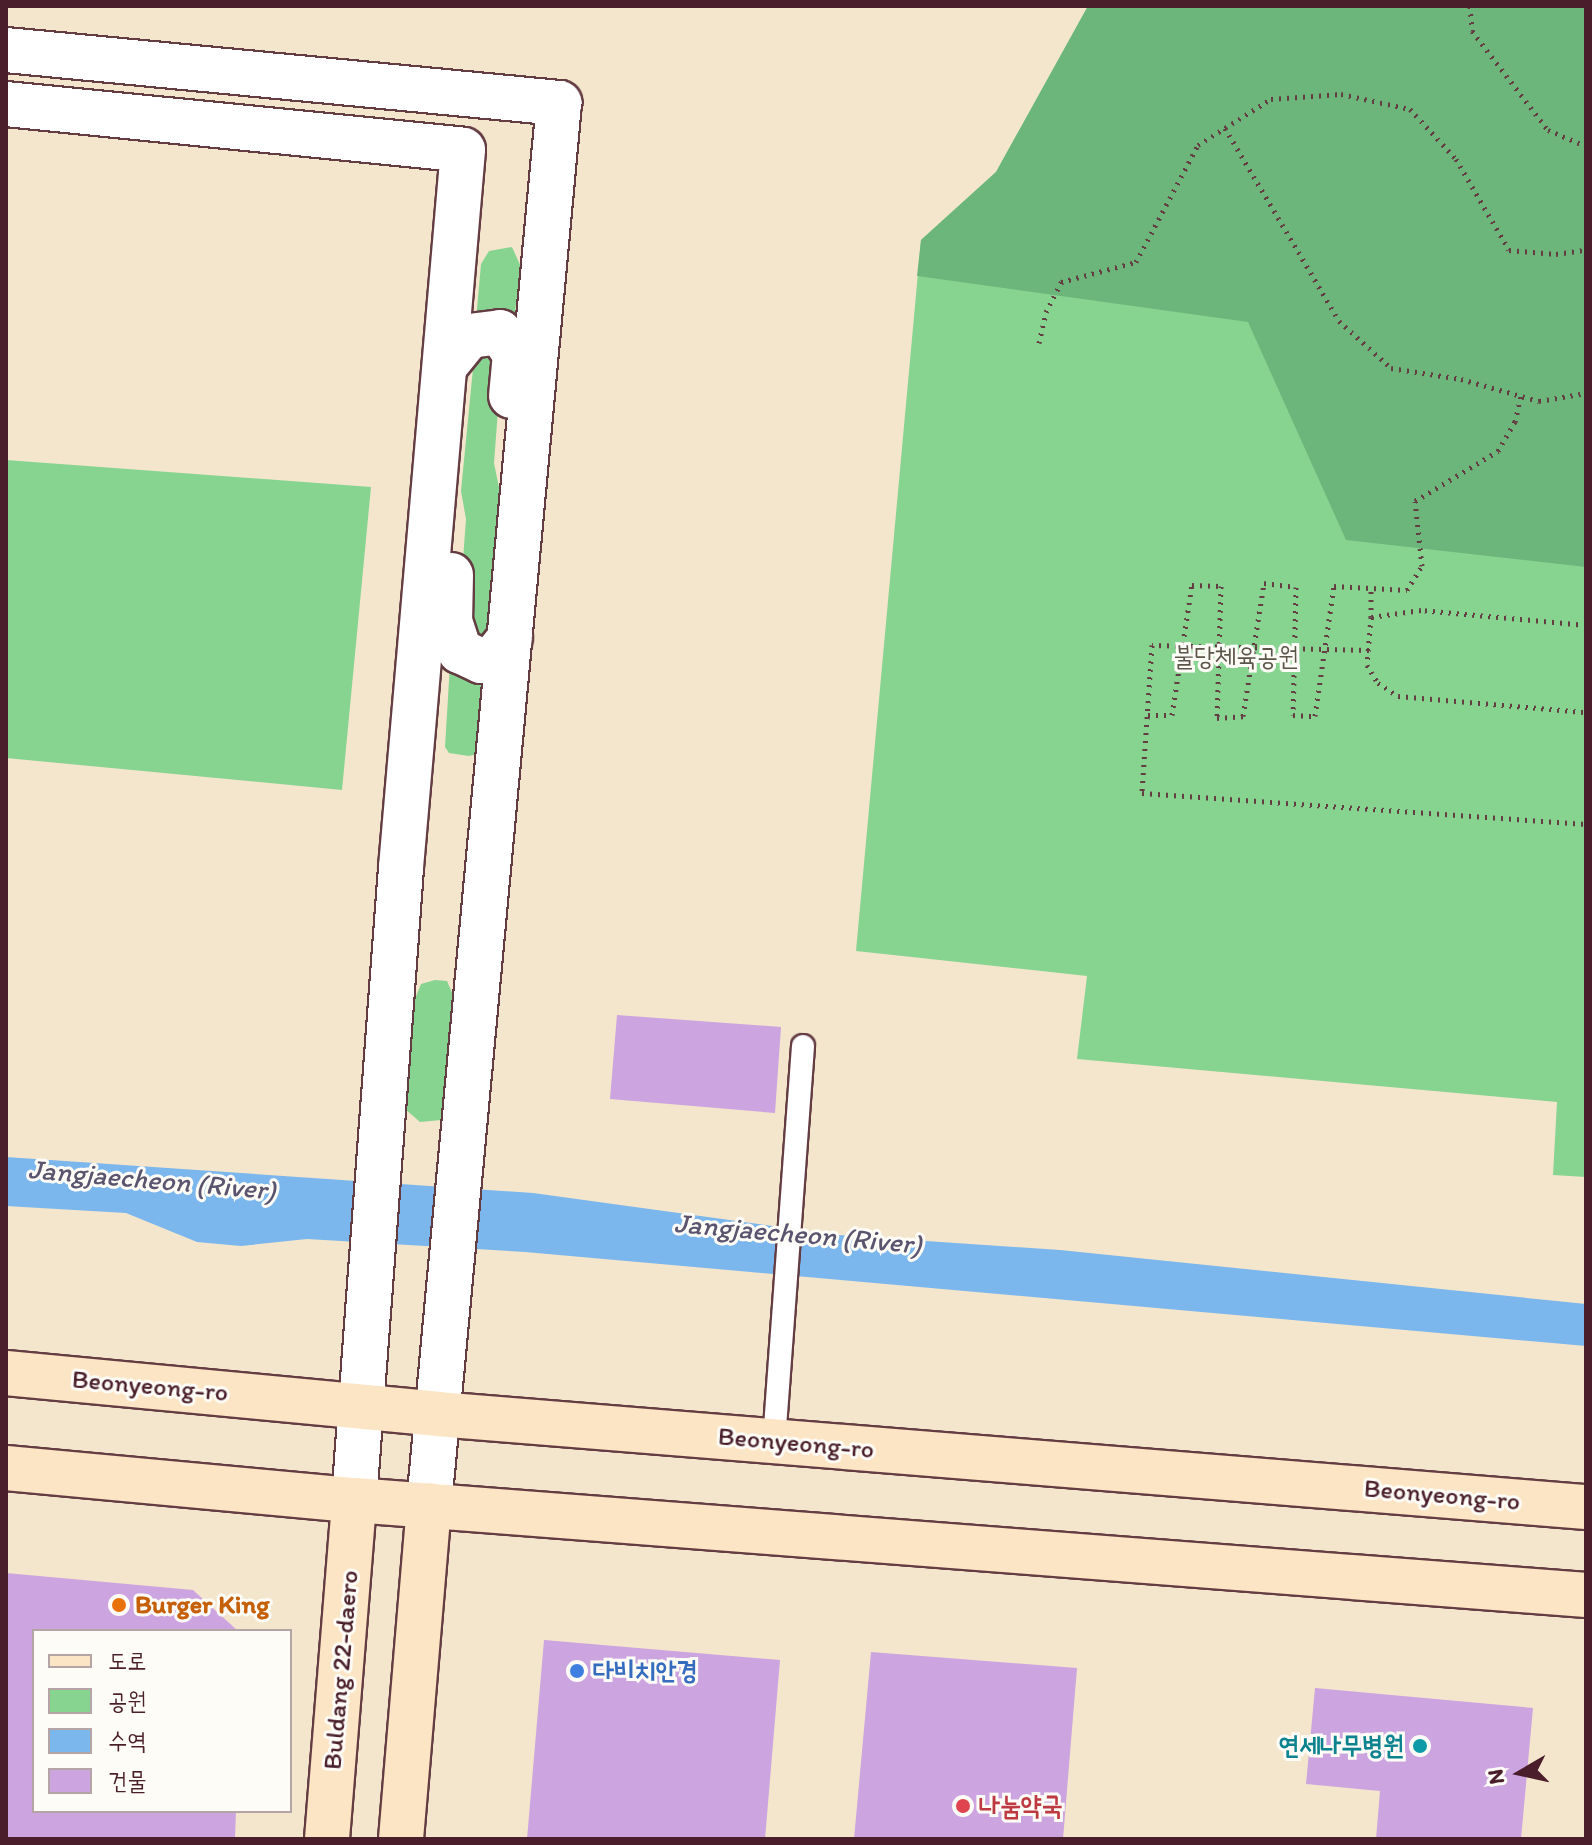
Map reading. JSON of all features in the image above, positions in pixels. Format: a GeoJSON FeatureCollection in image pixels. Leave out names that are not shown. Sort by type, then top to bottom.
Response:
{"type":"FeatureCollection","features":[{"type":"Feature","properties":{"kind":"main road","name":"Beonyeong-ro"},"geometry":{"type":"LineString","coordinates":[[6,1373],[437,1414],[1586,1507]]}},
{"type":"Feature","properties":{"kind":"main road"},"geometry":{"type":"LineString","coordinates":[[6,1468],[354,1500],[1586,1595]]}},
{"type":"Feature","properties":{"kind":"main road","name":"Buldang 22-daero"},"geometry":{"type":"LineString","coordinates":[[327,1839],[354,1500]]}},
{"type":"Feature","properties":{"kind":"main road"},"geometry":{"type":"LineString","coordinates":[[401,1839],[429,1505]]}},
{"type":"Feature","properties":{"kind":"street"},"geometry":{"type":"LineString","coordinates":[[6,50],[559,103],[429,1505]]}},
{"type":"Feature","properties":{"kind":"street"},"geometry":{"type":"LineString","coordinates":[[6,104],[463,150],[401,868],[354,1500]]}},
{"type":"Feature","properties":{"kind":"street"},"geometry":{"type":"LineString","coordinates":[[445,366],[469,336],[482,331],[500,332],[508,342],[515,354],[506,457],[523,494]]}},
{"type":"Feature","properties":{"kind":"street"},"geometry":{"type":"LineString","coordinates":[[435,485],[453,524],[452,634],[460,651],[481,661],[493,659],[510,638]]}},
{"type":"Feature","properties":{"kind":"lane"},"geometry":{"type":"LineString","coordinates":[[774,1441],[803,1046]]}},
{"type":"Feature","properties":{"kind":"path"},"geometry":{"type":"LineString","coordinates":[[1470,6],[1472,31],[1548,130],[1586,146]]}},
{"type":"Feature","properties":{"kind":"path"},"geometry":{"type":"LineString","coordinates":[[1039,343],[1046,312],[1061,282],[1136,262],[1198,145],[1271,99],[1341,94],[1410,109],[1456,159],[1509,250],[1556,254],[1586,250]]}},
{"type":"Feature","properties":{"kind":"path"},"geometry":{"type":"LineString","coordinates":[[1225,128],[1332,310],[1391,368],[1461,379],[1539,401],[1586,393]]}},
{"type":"Feature","properties":{"kind":"path"},"geometry":{"type":"LineString","coordinates":[[1148,715],[1172,715],[1192,585],[1207,585],[1221,586],[1217,718],[1243,716],[1264,583],[1296,587],[1293,715],[1315,716],[1334,586],[1407,590],[1422,566],[1415,501],[1498,451],[1515,422],[1521,396]]}},
{"type":"Feature","properties":{"kind":"path"},"geometry":{"type":"LineString","coordinates":[[1371,587],[1367,665],[1378,683],[1398,696],[1586,712]]}},
{"type":"Feature","properties":{"kind":"path"},"geometry":{"type":"LineString","coordinates":[[1371,617],[1421,610],[1586,625]]}},
{"type":"Feature","properties":{"kind":"path"},"geometry":{"type":"LineString","coordinates":[[1369,650],[1152,645],[1142,793],[1586,824]]}},
{"type":"Feature","properties":{"kind":"green space","name":"불당체육공원"},"geometry":{"type":"Polygon","coordinates":[[[1088,6],[1586,6],[1586,1177],[1553,1175],[1557,1102],[1077,1059],[1087,976],[856,951],[921,240],[996,172],[1088,6]]]}},
{"type":"Feature","properties":{"kind":"green space"},"geometry":{"type":"Polygon","coordinates":[[[1088,6],[1586,6],[1586,567],[1346,540],[1248,322],[917,276],[921,240],[996,172],[1088,6]]]}},
{"type":"Feature","properties":{"kind":"green space"},"geometry":{"type":"Polygon","coordinates":[[[512,247],[521,267],[512,334],[476,320],[481,264],[489,251],[512,247]]]}},
{"type":"Feature","properties":{"kind":"green space"},"geometry":{"type":"Polygon","coordinates":[[[475,348],[502,358],[494,463],[505,517],[489,646],[458,627],[466,519],[461,491],[475,348]]]}},
{"type":"Feature","properties":{"kind":"green space"},"geometry":{"type":"Polygon","coordinates":[[[6,460],[371,487],[342,790],[6,758],[6,460]]]}},
{"type":"Feature","properties":{"kind":"green space"},"geometry":{"type":"Polygon","coordinates":[[[451,648],[490,676],[478,754],[469,756],[449,753],[445,747],[451,648]]]}},
{"type":"Feature","properties":{"kind":"green space"},"geometry":{"type":"Polygon","coordinates":[[[447,981],[456,1002],[448,1110],[441,1120],[420,1122],[405,1109],[413,1004],[421,984],[447,981]]]}},
{"type":"Feature","properties":{"kind":"water","name":"Jangjaecheon (River)"},"geometry":{"type":"Polygon","coordinates":[[[6,1157],[533,1193],[838,1235],[1060,1250],[1586,1304],[1586,1346],[525,1252],[307,1239],[241,1246],[197,1242],[126,1213],[6,1206],[6,1157]]]}},
{"type":"Feature","properties":{"kind":"building"},"geometry":{"type":"Polygon","coordinates":[[[617,1015],[781,1027],[775,1113],[610,1099],[617,1015]]]}},
{"type":"Feature","properties":{"kind":"building"},"geometry":{"type":"Polygon","coordinates":[[[6,1573],[193,1590],[236,1629],[32,1629],[32,1813],[236,1813],[235,1839],[6,1839],[6,1573]]]}},
{"type":"Feature","properties":{"kind":"building"},"geometry":{"type":"Polygon","coordinates":[[[544,1640],[780,1660],[765,1839],[527,1839],[544,1640]]]}},
{"type":"Feature","properties":{"kind":"building"},"geometry":{"type":"Polygon","coordinates":[[[871,1652],[1077,1668],[1063,1839],[854,1839],[871,1652]]]}},
{"type":"Feature","properties":{"kind":"building","name":"연세나무병원"},"geometry":{"type":"Polygon","coordinates":[[[1315,1688],[1533,1708],[1521,1839],[1376,1839],[1380,1791],[1306,1784],[1315,1688]]]}},
{"type":"Feature","properties":{"kind":"place","name":"Burger King"},"geometry":{"type":"Point","coordinates":[119,1605]}},
{"type":"Feature","properties":{"kind":"place","name":"다비치안경"},"geometry":{"type":"Point","coordinates":[577,1671]}},
{"type":"Feature","properties":{"kind":"place","name":"연세나무병원"},"geometry":{"type":"Point","coordinates":[1420,1746]}},
{"type":"Feature","properties":{"kind":"place","name":"나눔약국"},"geometry":{"type":"Point","coordinates":[963,1806]}}]}
